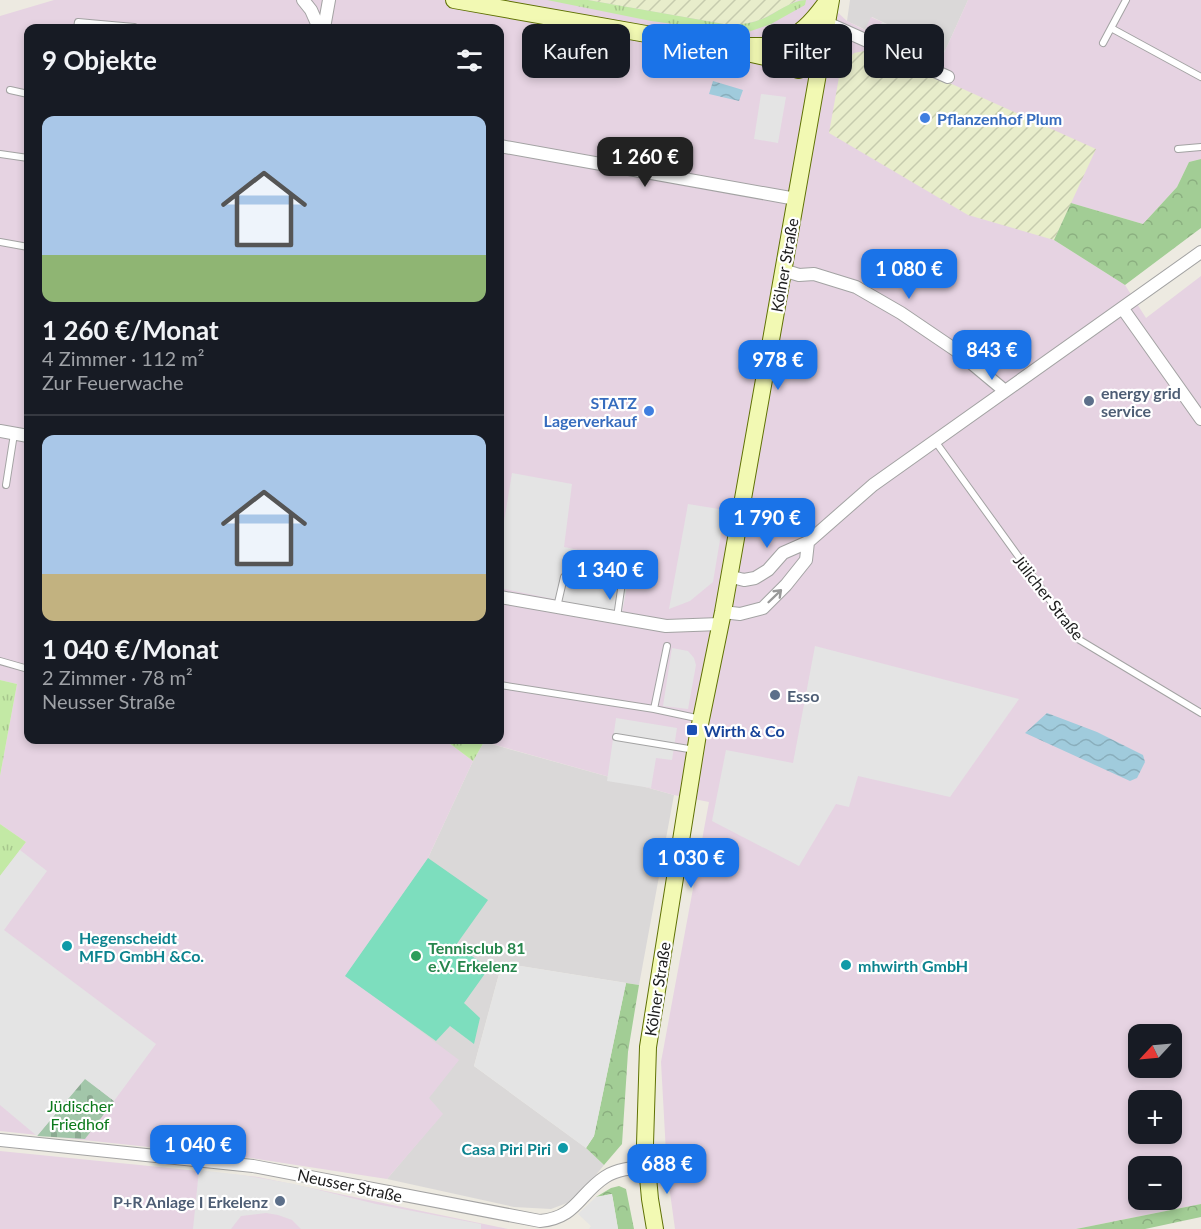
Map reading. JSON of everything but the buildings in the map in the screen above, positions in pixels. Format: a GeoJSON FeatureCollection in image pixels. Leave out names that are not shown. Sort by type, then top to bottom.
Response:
{"type":"FeatureCollection","features":[{"type":"Feature","properties":{"kind":"main road"},"geometry":{"type":"LineString","coordinates":[[454,0],[642,33]]}},
{"type":"Feature","properties":{"kind":"main road"},"geometry":{"type":"LineString","coordinates":[[809,24],[830,0]]}},
{"type":"Feature","properties":{"kind":"main road","name":"Kölner Straße"},"geometry":{"type":"LineString","coordinates":[[827,23],[830,0]]}},
{"type":"Feature","properties":{"kind":"main road","name":"Kölner Straße"},"geometry":{"type":"LineString","coordinates":[[655,1229],[646,1167],[648,1047],[701,719],[722,618],[817,78]]}},
{"type":"Feature","properties":{"kind":"street"},"geometry":{"type":"LineString","coordinates":[[303,0],[317,24]]}},
{"type":"Feature","properties":{"kind":"street"},"geometry":{"type":"LineString","coordinates":[[325,24],[329,0]]}},
{"type":"Feature","properties":{"kind":"street"},"geometry":{"type":"LineString","coordinates":[[827,23],[948,77]]}},
{"type":"Feature","properties":{"kind":"street"},"geometry":{"type":"LineString","coordinates":[[504,147],[796,199]]}},
{"type":"Feature","properties":{"kind":"street"},"geometry":{"type":"LineString","coordinates":[[728,576],[744,580],[755,578],[768,570],[783,553],[808,542],[873,485],[1201,252]]}},
{"type":"Feature","properties":{"kind":"street"},"geometry":{"type":"LineString","coordinates":[[783,270],[799,275],[814,274],[856,287],[901,313],[957,351],[1005,391]]}},
{"type":"Feature","properties":{"kind":"street"},"geometry":{"type":"LineString","coordinates":[[1123,309],[1201,419]]}},
{"type":"Feature","properties":{"kind":"street"},"geometry":{"type":"LineString","coordinates":[[0,431],[24,435]]}},
{"type":"Feature","properties":{"kind":"street"},"geometry":{"type":"LineString","coordinates":[[504,598],[666,626],[722,618],[763,608],[806,560],[808,542]]}},
{"type":"Feature","properties":{"kind":"street","name":"Neusser Straße"},"geometry":{"type":"LineString","coordinates":[[0,1140],[253,1166],[540,1221],[561,1217],[571,1211],[593,1187],[615,1171],[646,1167]]}},
{"type":"Feature","properties":{"kind":"lane"},"geometry":{"type":"LineString","coordinates":[[1103,43],[1126,0]]}},
{"type":"Feature","properties":{"kind":"lane"},"geometry":{"type":"LineString","coordinates":[[78,24],[78,22],[100,24]]}},
{"type":"Feature","properties":{"kind":"lane"},"geometry":{"type":"LineString","coordinates":[[1112,28],[1201,77]]}},
{"type":"Feature","properties":{"kind":"lane"},"geometry":{"type":"LineString","coordinates":[[10,90],[24,93]]}},
{"type":"Feature","properties":{"kind":"lane"},"geometry":{"type":"LineString","coordinates":[[1178,149],[1201,147]]}},
{"type":"Feature","properties":{"kind":"lane"},"geometry":{"type":"LineString","coordinates":[[0,154],[24,157]]}},
{"type":"Feature","properties":{"kind":"lane"},"geometry":{"type":"LineString","coordinates":[[0,242],[24,246]]}},
{"type":"Feature","properties":{"kind":"lane"},"geometry":{"type":"LineString","coordinates":[[6,485],[14,434]]}},
{"type":"Feature","properties":{"kind":"lane","name":"Jülicher Straße"},"geometry":{"type":"LineString","coordinates":[[935,441],[1078,639],[1201,713]]}},
{"type":"Feature","properties":{"kind":"lane"},"geometry":{"type":"LineString","coordinates":[[617,618],[625,562]]}},
{"type":"Feature","properties":{"kind":"lane"},"geometry":{"type":"LineString","coordinates":[[557,607],[564,577],[622,585]]}},
{"type":"Feature","properties":{"kind":"lane"},"geometry":{"type":"LineString","coordinates":[[654,709],[667,646]]}},
{"type":"Feature","properties":{"kind":"lane"},"geometry":{"type":"LineString","coordinates":[[0,661],[24,668]]}},
{"type":"Feature","properties":{"kind":"lane"},"geometry":{"type":"LineString","coordinates":[[504,686],[654,709],[701,719]]}},
{"type":"Feature","properties":{"kind":"lane"},"geometry":{"type":"LineString","coordinates":[[616,737],[696,750]]}},
{"type":"Feature","properties":{"kind":"shaded area"},"geometry":{"type":"Polygon","coordinates":[[[54,0],[824,0],[847,21],[864,30],[864,78],[944,78],[944,51],[968,0],[1201,0],[1201,159],[1189,162],[1177,187],[1143,224],[1071,203],[1054,240],[1125,285],[1146,318],[1201,276],[1201,1204],[1182,1208],[1182,1156],[1128,1156],[1128,1210],[1171,1210],[1076,1229],[675,1229],[667,1171],[661,1062],[709,802],[674,795],[492,744],[504,744],[504,24],[24,24],[24,744],[450,744],[473,761],[428,858],[346,975],[459,1060],[429,1098],[443,1114],[387,1179],[251,1158],[0,1131],[0,876],[26,842],[0,824],[0,776],[17,684],[0,680],[0,16],[54,0]]]}},
{"type":"Feature","properties":{"kind":"shaded area"},"geometry":{"type":"Polygon","coordinates":[[[850,0],[968,0],[945,51],[944,24],[887,24],[872,17],[869,24],[864,24],[864,29],[847,21],[850,0]]]}},
{"type":"Feature","properties":{"kind":"shaded area"},"geometry":{"type":"Polygon","coordinates":[[[871,17],[886,24],[868,24],[871,17]]]}},
{"type":"Feature","properties":{"kind":"shaded area"},"geometry":{"type":"Polygon","coordinates":[[[761,94],[786,97],[778,143],[754,139],[761,94]]]}},
{"type":"Feature","properties":{"kind":"shaded area"},"geometry":{"type":"Polygon","coordinates":[[[512,473],[572,484],[564,547],[632,561],[622,613],[504,589],[504,522],[512,473]]]}},
{"type":"Feature","properties":{"kind":"shaded area"},"geometry":{"type":"Polygon","coordinates":[[[688,504],[725,510],[713,582],[690,601],[669,609],[688,504]]]}},
{"type":"Feature","properties":{"kind":"shaded area"},"geometry":{"type":"Polygon","coordinates":[[[815,646],[1019,699],[950,797],[858,776],[849,807],[836,804],[799,866],[712,821],[726,750],[793,763],[815,646]]]}},
{"type":"Feature","properties":{"kind":"shaded area"},"geometry":{"type":"Polygon","coordinates":[[[672,648],[688,651],[696,665],[688,709],[663,706],[672,648]]]}},
{"type":"Feature","properties":{"kind":"shaded area"},"geometry":{"type":"Polygon","coordinates":[[[616,718],[677,728],[672,760],[656,758],[651,788],[607,781],[616,718]]]}},
{"type":"Feature","properties":{"kind":"shaded area"},"geometry":{"type":"Polygon","coordinates":[[[483,744],[491,744],[674,795],[639,985],[502,963],[474,1066],[586,1148],[604,1165],[591,1181],[567,1203],[551,1209],[514,1207],[387,1179],[442,1114],[429,1099],[345,976],[428,858],[483,744]]]}},
{"type":"Feature","properties":{"kind":"shaded area"},"geometry":{"type":"Polygon","coordinates":[[[20,850],[47,871],[4,930],[156,1044],[114,1101],[85,1079],[37,1136],[0,1105],[0,876],[20,850]]]}},
{"type":"Feature","properties":{"kind":"shaded area"},"geometry":{"type":"Polygon","coordinates":[[[502,963],[626,983],[594,1136],[586,1148],[474,1066],[502,963]]]}},
{"type":"Feature","properties":{"kind":"shaded area"},"geometry":{"type":"Polygon","coordinates":[[[0,1151],[258,1177],[508,1229],[0,1229],[0,1151]]]}},
{"type":"Feature","properties":{"kind":"shaded area","name":"P+R Anlage I Erkelenz"},"geometry":{"type":"Polygon","coordinates":[[[199,1170],[294,1184],[376,1204],[481,1224],[481,1229],[301,1229],[292,1220],[266,1213],[241,1216],[231,1229],[193,1229],[199,1170]]]}},
{"type":"Feature","properties":{"kind":"shaded area"},"geometry":{"type":"Polygon","coordinates":[[[612,1194],[618,1229],[589,1229],[591,1226],[578,1214],[596,1197],[612,1194]]]}},
{"type":"Feature","properties":{"kind":"green space"},"geometry":{"type":"Polygon","coordinates":[[[547,0],[588,0],[724,24],[673,24],[547,0]]]}},
{"type":"Feature","properties":{"kind":"green space"},"geometry":{"type":"Polygon","coordinates":[[[588,0],[798,0],[760,20],[744,24],[724,24],[588,0]]]}},
{"type":"Feature","properties":{"kind":"green space"},"geometry":{"type":"Polygon","coordinates":[[[806,0],[805,5],[771,24],[762,24],[762,27],[750,31],[750,24],[734,24],[757,21],[789,4],[806,0]]]}},
{"type":"Feature","properties":{"kind":"green space"},"geometry":{"type":"Polygon","coordinates":[[[864,51],[864,78],[938,78],[1096,149],[1054,240],[968,215],[829,133],[839,78],[852,78],[852,55],[864,51]]]}},
{"type":"Feature","properties":{"kind":"green space"},"geometry":{"type":"Polygon","coordinates":[[[1201,159],[1201,228],[1125,285],[1054,240],[1071,203],[1143,224],[1177,187],[1189,162],[1201,159]]]}},
{"type":"Feature","properties":{"kind":"green space"},"geometry":{"type":"Polygon","coordinates":[[[0,680],[17,684],[0,776],[0,680]]]}},
{"type":"Feature","properties":{"kind":"green space"},"geometry":{"type":"Polygon","coordinates":[[[450,744],[483,744],[473,761],[450,744]]]}},
{"type":"Feature","properties":{"kind":"green space"},"geometry":{"type":"Polygon","coordinates":[[[0,824],[26,842],[0,876],[0,824]]]}},
{"type":"Feature","properties":{"kind":"green space","name":"Tennisclub 81 e.V. Erkelenz"},"geometry":{"type":"Polygon","coordinates":[[[428,858],[488,900],[456,945],[489,968],[464,1003],[480,1018],[474,1044],[450,1026],[436,1041],[345,976],[428,858]]]}},
{"type":"Feature","properties":{"kind":"green space"},"geometry":{"type":"Polygon","coordinates":[[[626,983],[639,985],[628,1052],[622,1144],[604,1165],[586,1148],[594,1136],[626,983]]]}},
{"type":"Feature","properties":{"kind":"green space","name":"Jüdischer Friedhof"},"geometry":{"type":"Polygon","coordinates":[[[85,1078],[114,1101],[85,1139],[37,1136],[85,1078]]]}},
{"type":"Feature","properties":{"kind":"green space"},"geometry":{"type":"Polygon","coordinates":[[[619,1186],[626,1189],[634,1229],[618,1229],[612,1194],[596,1197],[619,1186]]]}},
{"type":"Feature","properties":{"kind":"green space"},"geometry":{"type":"Polygon","coordinates":[[[1201,1204],[1201,1217],[1145,1229],[1076,1229],[1171,1210],[1182,1210],[1182,1208],[1201,1204]]]}},
{"type":"Feature","properties":{"kind":"water"},"geometry":{"type":"Polygon","coordinates":[[[713,81],[743,90],[739,101],[709,94],[713,81]]]}},
{"type":"Feature","properties":{"kind":"water"},"geometry":{"type":"Polygon","coordinates":[[[1047,713],[1097,732],[1143,755],[1145,762],[1137,778],[1130,781],[1025,733],[1047,713]]]}},
{"type":"Feature","properties":{"kind":"place","name":"Pflanzenhof Plum"},"geometry":{"type":"Point","coordinates":[925,118]}},
{"type":"Feature","properties":{"kind":"place","name":"energy grid service"},"geometry":{"type":"Point","coordinates":[1089,401]}},
{"type":"Feature","properties":{"kind":"place","name":"STATZ Lagerverkauf"},"geometry":{"type":"Point","coordinates":[649,411]}},
{"type":"Feature","properties":{"kind":"place","name":"Esso"},"geometry":{"type":"Point","coordinates":[775,695]}},
{"type":"Feature","properties":{"kind":"place","name":"Wirth & Co"},"geometry":{"type":"Point","coordinates":[692,730]}},
{"type":"Feature","properties":{"kind":"place","name":"Hegenscheidt MFD GmbH &Co."},"geometry":{"type":"Point","coordinates":[67,946]}},
{"type":"Feature","properties":{"kind":"place","name":"Tennisclub 81 e.V. Erkelenz"},"geometry":{"type":"Point","coordinates":[416,956]}},
{"type":"Feature","properties":{"kind":"place","name":"mhwirth GmbH"},"geometry":{"type":"Point","coordinates":[846,965]}},
{"type":"Feature","properties":{"kind":"place","name":"Casa Piri Piri"},"geometry":{"type":"Point","coordinates":[563,1148]}},
{"type":"Feature","properties":{"kind":"place","name":"P+R Anlage I Erkelenz"},"geometry":{"type":"Point","coordinates":[280,1201]}}]}
